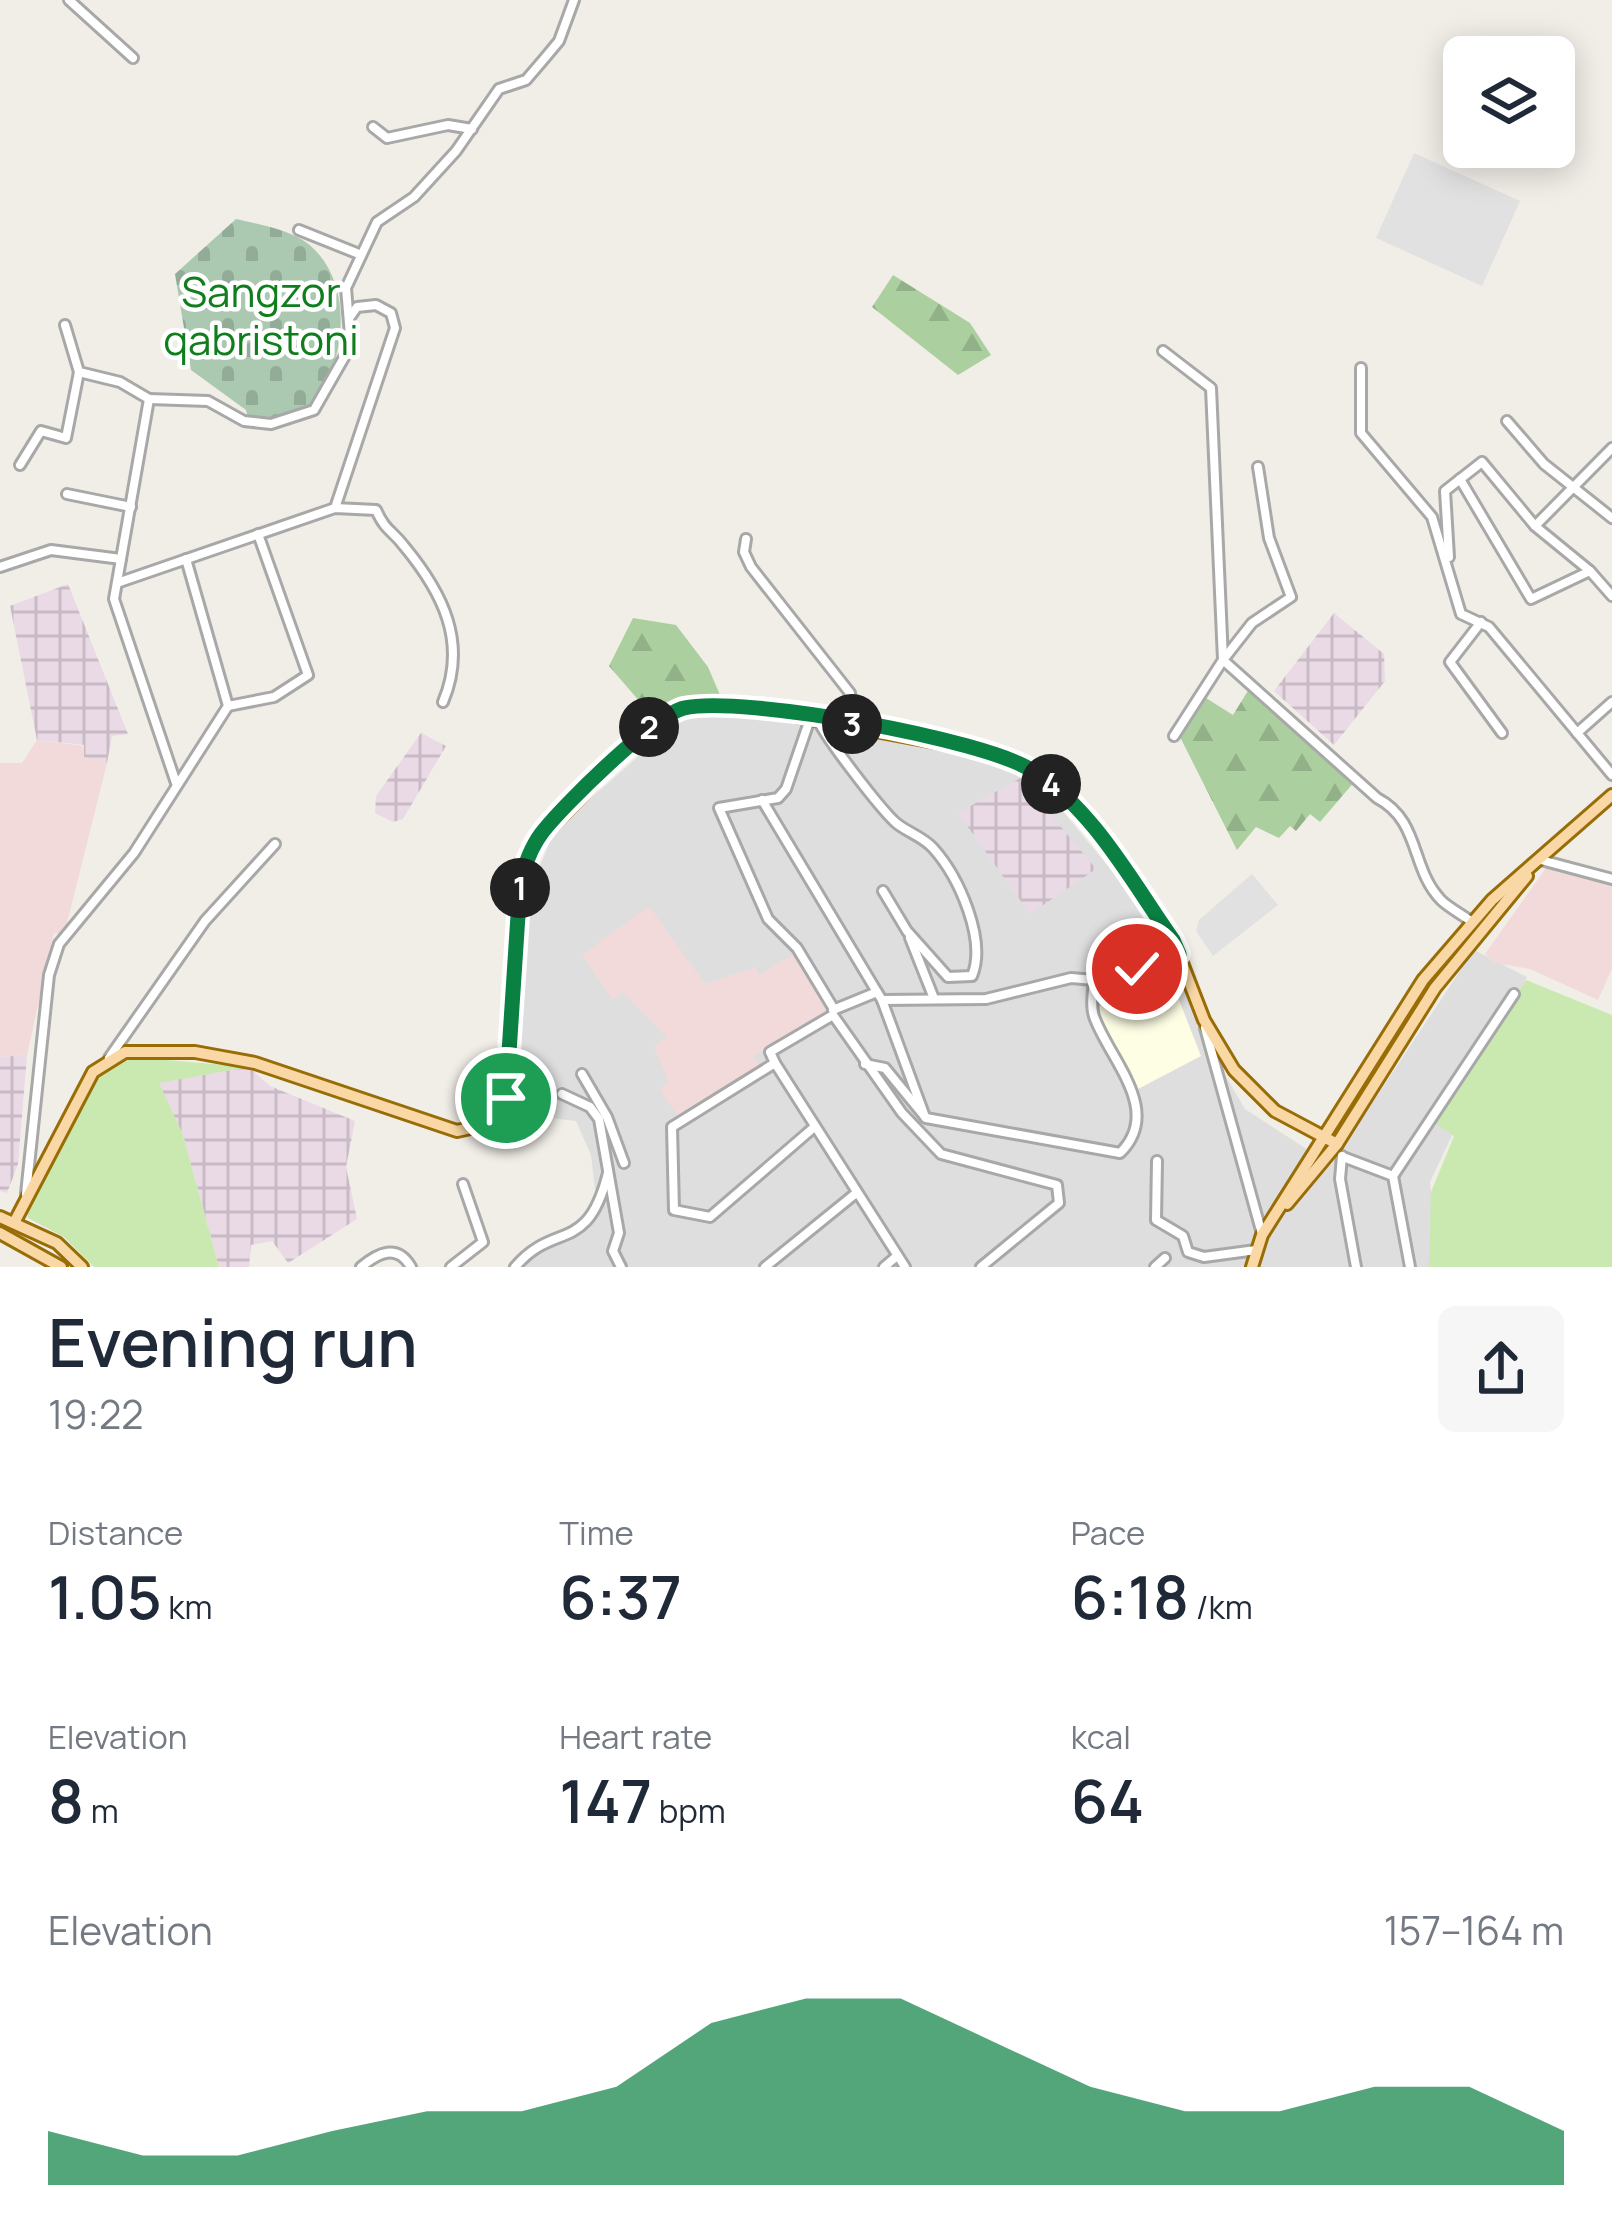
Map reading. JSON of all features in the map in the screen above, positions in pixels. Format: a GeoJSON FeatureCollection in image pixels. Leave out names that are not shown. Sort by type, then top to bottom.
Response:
{"type":"FeatureCollection","features":[{"type":"Feature","properties":{"kind":"main road"},"geometry":{"type":"LineString","coordinates":[[14,1223],[93,1072],[124,1052],[224,1056],[448,1130],[486,1127],[506,1098],[520,885],[542,834],[670,712],[730,704],[1000,755],[1030,769],[1096,830],[1179,954],[1200,1010],[1228,1063],[1260,1099],[1336,1146]]}},
{"type":"Feature","properties":{"kind":"main road"},"geometry":{"type":"LineString","coordinates":[[1336,1146],[1423,980],[1472,922],[1612,795]]}},
{"type":"Feature","properties":{"kind":"main road"},"geometry":{"type":"LineString","coordinates":[[1252,1267],[1262,1235],[1275,1215],[1336,1146],[1435,988],[1541,860]]}},
{"type":"Feature","properties":{"kind":"main road"},"geometry":{"type":"LineString","coordinates":[[1423,980],[1433,978],[1435,988]]}},
{"type":"Feature","properties":{"kind":"main road"},"geometry":{"type":"LineString","coordinates":[[0,1217],[57,1243],[82,1267]]}},
{"type":"Feature","properties":{"kind":"main road"},"geometry":{"type":"LineString","coordinates":[[0,1234],[35,1248],[61,1267]]}},
{"type":"Feature","properties":{"kind":"street"},"geometry":{"type":"LineString","coordinates":[[69,0],[133,58]]}},
{"type":"Feature","properties":{"kind":"street"},"geometry":{"type":"LineString","coordinates":[[79,372],[120,382],[148,399],[208,401],[244,421],[271,424],[314,410],[346,354],[350,317],[346,288],[377,222],[414,197],[499,89],[526,80],[559,41],[574,0]]}},
{"type":"Feature","properties":{"kind":"street"},"geometry":{"type":"LineString","coordinates":[[373,127],[387,138],[448,125],[472,129]]}},
{"type":"Feature","properties":{"kind":"street"},"geometry":{"type":"LineString","coordinates":[[299,230],[359,254]]}},
{"type":"Feature","properties":{"kind":"street"},"geometry":{"type":"LineString","coordinates":[[335,508],[395,328],[391,313],[376,305],[357,307],[350,317]]}},
{"type":"Feature","properties":{"kind":"street"},"geometry":{"type":"LineString","coordinates":[[20,465],[40,430],[66,438],[79,372],[64,325]]}},
{"type":"Feature","properties":{"kind":"street"},"geometry":{"type":"LineString","coordinates":[[1163,351],[1211,388],[1223,660],[1377,798],[1395,808],[1408,823],[1438,898],[1472,922]]}},
{"type":"Feature","properties":{"kind":"street"},"geometry":{"type":"LineString","coordinates":[[1360,368],[1360,433],[1432,517],[1461,614],[1481,622],[1612,775]]}},
{"type":"Feature","properties":{"kind":"street"},"geometry":{"type":"LineString","coordinates":[[148,399],[114,599],[176,784]]}},
{"type":"Feature","properties":{"kind":"street"},"geometry":{"type":"LineString","coordinates":[[1508,421],[1544,464],[1612,518]]}},
{"type":"Feature","properties":{"kind":"street"},"geometry":{"type":"LineString","coordinates":[[1535,526],[1576,490],[1612,448]]}},
{"type":"Feature","properties":{"kind":"street"},"geometry":{"type":"LineString","coordinates":[[1450,575],[1444,491],[1482,462],[1535,526],[1612,596]]}},
{"type":"Feature","properties":{"kind":"street"},"geometry":{"type":"LineString","coordinates":[[1174,736],[1252,622],[1291,597],[1269,538],[1258,467]]}},
{"type":"Feature","properties":{"kind":"street"},"geometry":{"type":"LineString","coordinates":[[1460,479],[1531,599],[1590,572]]}},
{"type":"Feature","properties":{"kind":"street"},"geometry":{"type":"LineString","coordinates":[[67,494],[131,507]]}},
{"type":"Feature","properties":{"kind":"street"},"geometry":{"type":"LineString","coordinates":[[117,583],[335,508],[376,510],[388,535],[401,541],[434,588],[457,650],[443,702]]}},
{"type":"Feature","properties":{"kind":"street"},"geometry":{"type":"LineString","coordinates":[[26,1201],[49,975],[59,944],[134,853],[229,706],[274,698],[308,675],[258,534]]}},
{"type":"Feature","properties":{"kind":"street"},"geometry":{"type":"LineString","coordinates":[[746,539],[744,552],[751,566],[850,693],[842,722]]}},
{"type":"Feature","properties":{"kind":"street"},"geometry":{"type":"LineString","coordinates":[[0,567],[51,550],[121,559]]}},
{"type":"Feature","properties":{"kind":"street"},"geometry":{"type":"LineString","coordinates":[[187,559],[229,706]]}},
{"type":"Feature","properties":{"kind":"street"},"geometry":{"type":"LineString","coordinates":[[1481,622],[1450,662],[1502,733]]}},
{"type":"Feature","properties":{"kind":"street"},"geometry":{"type":"LineString","coordinates":[[1577,733],[1612,702]]}},
{"type":"Feature","properties":{"kind":"street"},"geometry":{"type":"LineString","coordinates":[[814,717],[786,789],[778,798],[719,808],[768,919],[797,948],[865,1064],[941,1154],[1058,1185],[1059,1204],[981,1267]]}},
{"type":"Feature","properties":{"kind":"street"},"geometry":{"type":"LineString","coordinates":[[814,717],[896,822],[941,858],[974,928],[980,956],[972,976],[948,977],[907,931]]}},
{"type":"Feature","properties":{"kind":"street"},"geometry":{"type":"LineString","coordinates":[[762,800],[880,996],[926,1118]]}},
{"type":"Feature","properties":{"kind":"street"},"geometry":{"type":"LineString","coordinates":[[108,1059],[206,921],[275,844]]}},
{"type":"Feature","properties":{"kind":"street"},"geometry":{"type":"LineString","coordinates":[[1541,860],[1612,879]]}},
{"type":"Feature","properties":{"kind":"street"},"geometry":{"type":"LineString","coordinates":[[883,891],[907,931],[934,996]]}},
{"type":"Feature","properties":{"kind":"street"},"geometry":{"type":"LineString","coordinates":[[904,1267],[812,1129],[770,1052],[833,1011],[880,996],[986,999],[1071,978],[1094,980],[1179,954]]}},
{"type":"Feature","properties":{"kind":"street"},"geometry":{"type":"LineString","coordinates":[[865,1064],[885,1068],[926,1118],[1120,1153],[1131,1142],[1136,1118],[1132,1088],[1092,1014],[1094,980]]}},
{"type":"Feature","properties":{"kind":"street"},"geometry":{"type":"LineString","coordinates":[[1410,1267],[1393,1176],[1514,994]]}},
{"type":"Feature","properties":{"kind":"street"},"geometry":{"type":"LineString","coordinates":[[1200,1010],[1262,1235]]}},
{"type":"Feature","properties":{"kind":"street"},"geometry":{"type":"LineString","coordinates":[[775,1063],[672,1127],[674,1210],[710,1217],[812,1129]]}},
{"type":"Feature","properties":{"kind":"street"},"geometry":{"type":"LineString","coordinates":[[582,1074],[624,1163]]}},
{"type":"Feature","properties":{"kind":"street"},"geometry":{"type":"LineString","coordinates":[[562,1094],[590,1107],[599,1119],[619,1233],[613,1251],[621,1267]]}},
{"type":"Feature","properties":{"kind":"street"},"geometry":{"type":"LineString","coordinates":[[1336,1146],[1393,1176]]}},
{"type":"Feature","properties":{"kind":"street"},"geometry":{"type":"LineString","coordinates":[[1336,1146],[1356,1267]]}},
{"type":"Feature","properties":{"kind":"street"},"geometry":{"type":"LineString","coordinates":[[1157,1161],[1156,1220],[1183,1237],[1188,1252],[1204,1257],[1256,1250]]}},
{"type":"Feature","properties":{"kind":"street"},"geometry":{"type":"LineString","coordinates":[[515,1267],[530,1250],[566,1239],[589,1224],[609,1167]]}},
{"type":"Feature","properties":{"kind":"street"},"geometry":{"type":"LineString","coordinates":[[451,1267],[483,1242],[463,1184]]}},
{"type":"Feature","properties":{"kind":"street"},"geometry":{"type":"LineString","coordinates":[[766,1267],[855,1194]]}},
{"type":"Feature","properties":{"kind":"street"},"geometry":{"type":"LineString","coordinates":[[362,1267],[379,1252],[424,1267]]}},
{"type":"Feature","properties":{"kind":"street"},"geometry":{"type":"LineString","coordinates":[[884,1267],[897,1256]]}},
{"type":"Feature","properties":{"kind":"street"},"geometry":{"type":"LineString","coordinates":[[1155,1267],[1166,1258]]}},
{"type":"Feature","properties":{"kind":"shaded area"},"geometry":{"type":"Polygon","coordinates":[[[1414,153],[1520,201],[1482,286],[1376,238],[1414,153]]]}},
{"type":"Feature","properties":{"kind":"shaded area"},"geometry":{"type":"Polygon","coordinates":[[[68,584],[128,734],[112,736],[107,763],[84,757],[84,745],[37,740],[10,606],[68,584]]]}},
{"type":"Feature","properties":{"kind":"shaded area"},"geometry":{"type":"Polygon","coordinates":[[[1334,613],[1384,654],[1385,681],[1334,745],[1274,691],[1334,613]]]}},
{"type":"Feature","properties":{"kind":"shaded area"},"geometry":{"type":"Polygon","coordinates":[[[691,710],[832,723],[988,758],[1038,781],[1159,928],[1215,1058],[1245,1109],[1331,1165],[1474,950],[1527,977],[1430,1182],[1439,1267],[517,1267],[578,1228],[597,1207],[591,1155],[576,1121],[517,1114],[531,887],[555,830],[691,710]]]}},
{"type":"Feature","properties":{"kind":"shaded area"},"geometry":{"type":"Polygon","coordinates":[[[421,733],[446,746],[403,819],[393,822],[375,813],[376,796],[421,733]]]}},
{"type":"Feature","properties":{"kind":"shaded area"},"geometry":{"type":"Polygon","coordinates":[[[37,740],[84,746],[85,757],[107,763],[64,935],[54,933],[27,1055],[0,1057],[0,763],[22,763],[37,740]]]}},
{"type":"Feature","properties":{"kind":"shaded area"},"geometry":{"type":"Polygon","coordinates":[[[1020,778],[1096,869],[1030,914],[958,813],[1020,778]]]}},
{"type":"Feature","properties":{"kind":"shaded area"},"geometry":{"type":"Polygon","coordinates":[[[1546,868],[1612,885],[1612,969],[1598,1000],[1530,969],[1495,963],[1485,954],[1546,868]]]}},
{"type":"Feature","properties":{"kind":"shaded area"},"geometry":{"type":"Polygon","coordinates":[[[1252,874],[1278,905],[1213,956],[1196,931],[1199,920],[1252,874]]]}},
{"type":"Feature","properties":{"kind":"shaded area"},"geometry":{"type":"Polygon","coordinates":[[[649,906],[705,984],[755,967],[759,975],[795,953],[828,1011],[753,1056],[759,1066],[679,1118],[660,1090],[668,1080],[654,1047],[667,1037],[623,992],[613,1000],[582,955],[649,906]]]}},
{"type":"Feature","properties":{"kind":"shaded area"},"geometry":{"type":"Polygon","coordinates":[[[1170,977],[1201,1056],[1138,1089],[1096,1008],[1170,977]]]}},
{"type":"Feature","properties":{"kind":"shaded area"},"geometry":{"type":"Polygon","coordinates":[[[27,1055],[18,1164],[7,1193],[0,1191],[0,1057],[27,1055]]]}},
{"type":"Feature","properties":{"kind":"shaded area"},"geometry":{"type":"Polygon","coordinates":[[[249,1067],[270,1086],[355,1121],[346,1167],[357,1219],[288,1263],[272,1241],[251,1245],[249,1267],[219,1267],[183,1135],[158,1082],[249,1067]]]}},
{"type":"Feature","properties":{"kind":"green space","name":"Sangzor qabristoni"},"geometry":{"type":"Polygon","coordinates":[[[236,219],[297,237],[327,265],[335,284],[341,327],[332,370],[311,405],[289,416],[248,418],[246,410],[191,370],[175,274],[236,219]]]}},
{"type":"Feature","properties":{"kind":"green space"},"geometry":{"type":"Polygon","coordinates":[[[893,275],[970,323],[991,355],[958,375],[872,307],[893,275]]]}},
{"type":"Feature","properties":{"kind":"green space"},"geometry":{"type":"Polygon","coordinates":[[[633,618],[676,625],[708,667],[720,695],[647,710],[609,666],[633,618]]]}},
{"type":"Feature","properties":{"kind":"green space"},"geometry":{"type":"Polygon","coordinates":[[[1249,689],[1355,781],[1320,822],[1310,814],[1296,831],[1290,826],[1279,838],[1256,827],[1237,850],[1179,735],[1206,698],[1233,715],[1249,689]]]}},
{"type":"Feature","properties":{"kind":"green space"},"geometry":{"type":"Polygon","coordinates":[[[1526,980],[1612,1015],[1612,1267],[1429,1267],[1431,1192],[1454,1136],[1436,1124],[1526,980]]]}},
{"type":"Feature","properties":{"kind":"green space"},"geometry":{"type":"Polygon","coordinates":[[[131,1057],[249,1067],[159,1083],[183,1135],[219,1267],[94,1267],[64,1237],[28,1218],[27,1207],[93,1078],[131,1057]]]}},
{"type":"Feature","properties":{"kind":"route"},"geometry":{"type":"LineString","coordinates":[[506,1098],[520,885],[530,853],[563,810],[651,724],[690,707],[742,705],[816,717],[1015,760],[1058,790],[1084,816],[1173,940],[1179,954],[1137,969]]}}]}
